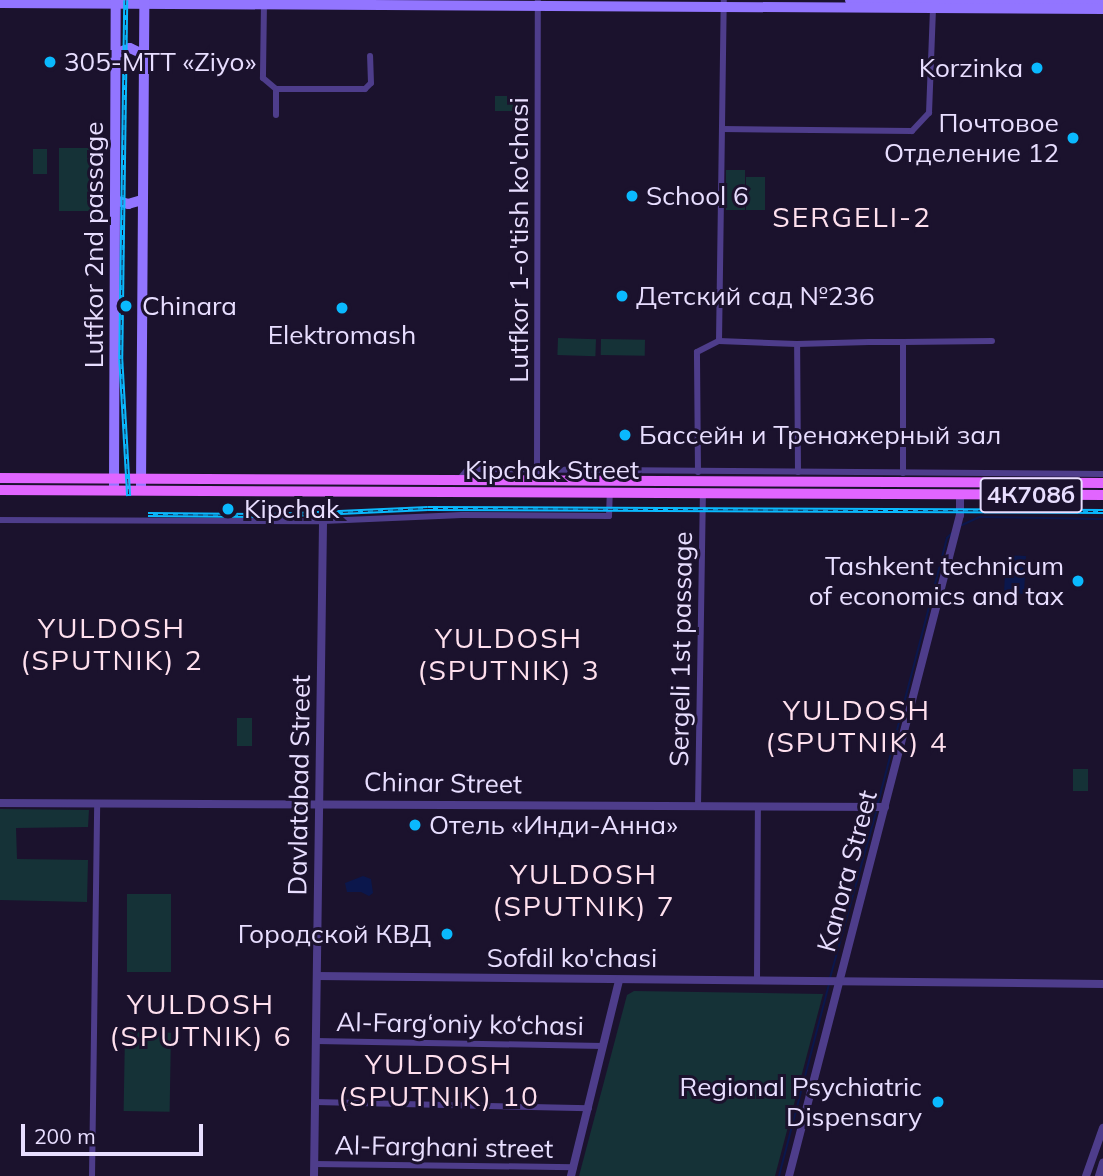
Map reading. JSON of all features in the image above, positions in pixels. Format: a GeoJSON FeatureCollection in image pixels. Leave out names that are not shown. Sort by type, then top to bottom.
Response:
{"type":"FeatureCollection","features":[{"type":"Feature","properties":{"kind":"main road"},"geometry":{"type":"LineString","coordinates":[[850,0],[1103,1]]}},
{"type":"Feature","properties":{"kind":"main road","name":"Lutfkor 2nd passage"},"geometry":{"type":"LineString","coordinates":[[114,484],[116,2]]}},
{"type":"Feature","properties":{"kind":"main road","name":"Lutfkor 2nd passage"},"geometry":{"type":"LineString","coordinates":[[141,484],[144,2]]}},
{"type":"Feature","properties":{"kind":"main road"},"geometry":{"type":"LineString","coordinates":[[0,3],[729,4],[1103,9]]}},
{"type":"Feature","properties":{"kind":"main road"},"geometry":{"type":"LineString","coordinates":[[115,54],[130,48],[143,54]]}},
{"type":"Feature","properties":{"kind":"main road"},"geometry":{"type":"LineString","coordinates":[[115,200],[128,204],[142,201]]}},
{"type":"Feature","properties":{"kind":"main road","name":"Kipchak Street"},"geometry":{"type":"LineString","coordinates":[[458,486],[537,475],[703,493],[1103,495]]}},
{"type":"Feature","properties":{"kind":"main road","name":"Kipchak Street"},"geometry":{"type":"LineString","coordinates":[[0,478],[114,484],[458,486],[610,493],[633,487],[1103,483]]}},
{"type":"Feature","properties":{"kind":"main road"},"geometry":{"type":"LineString","coordinates":[[986,482],[986,495]]}},
{"type":"Feature","properties":{"kind":"main road","name":"Kipchak Street"},"geometry":{"type":"LineString","coordinates":[[0,490],[114,484]]}},
{"type":"Feature","properties":{"kind":"street"},"geometry":{"type":"LineString","coordinates":[[264,2],[263,78],[276,89],[365,89],[371,83],[370,56]]}},
{"type":"Feature","properties":{"kind":"street","name":"Lutfkor 1-o'tish ko'chasi"},"geometry":{"type":"LineString","coordinates":[[537,475],[538,3]]}},
{"type":"Feature","properties":{"kind":"street"},"geometry":{"type":"LineString","coordinates":[[719,341],[722,129],[729,4]]}},
{"type":"Feature","properties":{"kind":"street"},"geometry":{"type":"LineString","coordinates":[[722,129],[912,131],[929,113],[933,8]]}},
{"type":"Feature","properties":{"kind":"street"},"geometry":{"type":"LineString","coordinates":[[276,89],[276,115]]}},
{"type":"Feature","properties":{"kind":"street"},"geometry":{"type":"LineString","coordinates":[[698,472],[697,352],[719,341],[797,344],[992,341]]}},
{"type":"Feature","properties":{"kind":"street"},"geometry":{"type":"LineString","coordinates":[[903,342],[903,473]]}},
{"type":"Feature","properties":{"kind":"street"},"geometry":{"type":"LineString","coordinates":[[797,344],[798,472]]}},
{"type":"Feature","properties":{"kind":"street","name":"Kipchak Street"},"geometry":{"type":"LineString","coordinates":[[537,475],[698,472],[1103,474]]}},
{"type":"Feature","properties":{"kind":"street"},"geometry":{"type":"LineString","coordinates":[[0,520],[323,521],[462,515],[609,516],[610,493]]}},
{"type":"Feature","properties":{"kind":"street","name":"Sergeli 1st passage"},"geometry":{"type":"LineString","coordinates":[[698,806],[703,493]]}},
{"type":"Feature","properties":{"kind":"street","name":"Kanora Street"},"geometry":{"type":"LineString","coordinates":[[789,1176],[833,980],[953,532],[960,515],[960,494]]}},
{"type":"Feature","properties":{"kind":"street","name":"Davlatabad Street"},"geometry":{"type":"LineString","coordinates":[[314,1176],[323,521]]}},
{"type":"Feature","properties":{"kind":"street","name":"Chinar Street"},"geometry":{"type":"LineString","coordinates":[[0,803],[320,802],[880,807]]}},
{"type":"Feature","properties":{"kind":"street"},"geometry":{"type":"LineString","coordinates":[[92,1176],[97,803]]}},
{"type":"Feature","properties":{"kind":"street"},"geometry":{"type":"LineString","coordinates":[[757,980],[758,807]]}},
{"type":"Feature","properties":{"kind":"street","name":"Sofdil ko'chasi"},"geometry":{"type":"LineString","coordinates":[[317,976],[1103,984]]}},
{"type":"Feature","properties":{"kind":"street"},"geometry":{"type":"LineString","coordinates":[[573,1172],[619,980]]}},
{"type":"Feature","properties":{"kind":"street","name":"Al-Farg‘oniy ko‘chasi"},"geometry":{"type":"LineString","coordinates":[[316,1041],[603,1046]]}},
{"type":"Feature","properties":{"kind":"street","name":"Al-Farghani street"},"geometry":{"type":"LineString","coordinates":[[315,1102],[589,1108]]}},
{"type":"Feature","properties":{"kind":"street"},"geometry":{"type":"LineString","coordinates":[[1086,1176],[1103,1128]]}},
{"type":"Feature","properties":{"kind":"street"},"geometry":{"type":"LineString","coordinates":[[1099,1176],[1103,1163]]}},
{"type":"Feature","properties":{"kind":"street","name":"Al-Farghani street"},"geometry":{"type":"LineString","coordinates":[[314,1164],[573,1172]]}},
{"type":"Feature","properties":{"kind":"green space"},"geometry":{"type":"Polygon","coordinates":[[[495,96],[521,96],[521,111],[495,111],[495,96]]]}},
{"type":"Feature","properties":{"kind":"green space"},"geometry":{"type":"Polygon","coordinates":[[[59,148],[90,148],[90,211],[59,211],[59,148]]]}},
{"type":"Feature","properties":{"kind":"green space"},"geometry":{"type":"Polygon","coordinates":[[[33,149],[47,149],[47,174],[33,174],[33,149]]]}},
{"type":"Feature","properties":{"kind":"green space"},"geometry":{"type":"Polygon","coordinates":[[[726,170],[745,170],[745,210],[726,210],[726,170]]]}},
{"type":"Feature","properties":{"kind":"green space"},"geometry":{"type":"Polygon","coordinates":[[[746,177],[765,177],[765,210],[746,210],[746,177]]]}},
{"type":"Feature","properties":{"kind":"green space"},"geometry":{"type":"Polygon","coordinates":[[[558,338],[596,339],[595,356],[557,355],[558,338]]]}},
{"type":"Feature","properties":{"kind":"green space"},"geometry":{"type":"Polygon","coordinates":[[[601,339],[645,340],[645,356],[601,355],[601,339]]]}},
{"type":"Feature","properties":{"kind":"green space"},"geometry":{"type":"Polygon","coordinates":[[[237,718],[252,718],[252,746],[237,746],[237,718]]]}},
{"type":"Feature","properties":{"kind":"green space"},"geometry":{"type":"Polygon","coordinates":[[[1073,769],[1088,769],[1088,791],[1073,791],[1073,769]]]}},
{"type":"Feature","properties":{"kind":"green space"},"geometry":{"type":"Polygon","coordinates":[[[0,809],[89,810],[88,827],[16,828],[17,859],[88,860],[87,902],[0,900],[0,809]]]}},
{"type":"Feature","properties":{"kind":"green space"},"geometry":{"type":"Polygon","coordinates":[[[127,894],[171,894],[171,972],[127,972],[127,894]]]}},
{"type":"Feature","properties":{"kind":"green space"},"geometry":{"type":"Polygon","coordinates":[[[634,991],[823,994],[775,1176],[579,1176],[627,995],[634,991]]]}},
{"type":"Feature","properties":{"kind":"green space"},"geometry":{"type":"Polygon","coordinates":[[[125,1032],[171,1033],[170,1112],[124,1111],[125,1032]]]}},
{"type":"Feature","properties":{"kind":"shaded area"},"geometry":{"type":"Polygon","coordinates":[[[1006,555],[1026,556],[1024,594],[1004,593],[1006,555]]]}},
{"type":"Feature","properties":{"kind":"shaded area"},"geometry":{"type":"Polygon","coordinates":[[[363,876],[371,879],[373,893],[369,896],[361,892],[347,892],[345,883],[363,876]]]}},
{"type":"Feature","properties":{"kind":"waterway"},"geometry":{"type":"LineString","coordinates":[[962,525],[979,517],[1103,519]]}},
{"type":"Feature","properties":{"kind":"waterway"},"geometry":{"type":"LineString","coordinates":[[878,803],[947,538],[952,533]]}},
{"type":"Feature","properties":{"kind":"waterway"},"geometry":{"type":"LineString","coordinates":[[830,978],[876,812]]}},
{"type":"Feature","properties":{"kind":"waterway"},"geometry":{"type":"LineString","coordinates":[[779,1176],[829,984]]}},
{"type":"Feature","properties":{"kind":"railway"},"geometry":{"type":"LineString","coordinates":[[126,0],[121,359],[129,496]]}},
{"type":"Feature","properties":{"kind":"railway"},"geometry":{"type":"LineString","coordinates":[[148,514],[273,515],[428,508],[1103,511]]}},
{"type":"Feature","properties":{"kind":"place","name":"305-MTT «Ziyo»"},"geometry":{"type":"Point","coordinates":[50,62]}},
{"type":"Feature","properties":{"kind":"place","name":"Korzinka"},"geometry":{"type":"Point","coordinates":[1037,68]}},
{"type":"Feature","properties":{"kind":"place","name":"Почтовое Отделение 12"},"geometry":{"type":"Point","coordinates":[1073,138]}},
{"type":"Feature","properties":{"kind":"place","name":"School 6"},"geometry":{"type":"Point","coordinates":[632,196]}},
{"type":"Feature","properties":{"kind":"place","name":"Детский сад №236"},"geometry":{"type":"Point","coordinates":[622,296]}},
{"type":"Feature","properties":{"kind":"place","name":"Chinara"},"geometry":{"type":"Point","coordinates":[126,306]}},
{"type":"Feature","properties":{"kind":"place","name":"Elektromash"},"geometry":{"type":"Point","coordinates":[342,308]}},
{"type":"Feature","properties":{"kind":"place","name":"Бассейн и Тренажерный зал"},"geometry":{"type":"Point","coordinates":[625,435]}},
{"type":"Feature","properties":{"kind":"place","name":"Kipchak"},"geometry":{"type":"Point","coordinates":[228,509]}},
{"type":"Feature","properties":{"kind":"place","name":"Tashkent technicum of economics and tax"},"geometry":{"type":"Point","coordinates":[1078,581]}},
{"type":"Feature","properties":{"kind":"place","name":"Отель «Инди-Анна»"},"geometry":{"type":"Point","coordinates":[415,825]}},
{"type":"Feature","properties":{"kind":"place","name":"Городской КВД"},"geometry":{"type":"Point","coordinates":[447,934]}},
{"type":"Feature","properties":{"kind":"place","name":"Regional Psychiatric Dispensary"},"geometry":{"type":"Point","coordinates":[938,1102]}},
{"type":"Feature","properties":{"kind":"district","name":"SERGELI-2"},"geometry":{"type":"Point","coordinates":[852,217]}},
{"type":"Feature","properties":{"kind":"district","name":"YULDOSH (SPUTNIK) 2"},"geometry":{"type":"Point","coordinates":[112,644]}},
{"type":"Feature","properties":{"kind":"district","name":"YULDOSH (SPUTNIK) 3"},"geometry":{"type":"Point","coordinates":[509,654]}},
{"type":"Feature","properties":{"kind":"district","name":"YULDOSH (SPUTNIK) 4"},"geometry":{"type":"Point","coordinates":[857,726]}},
{"type":"Feature","properties":{"kind":"district","name":"YULDOSH (SPUTNIK) 7"},"geometry":{"type":"Point","coordinates":[584,890]}},
{"type":"Feature","properties":{"kind":"district","name":"YULDOSH (SPUTNIK) 6"},"geometry":{"type":"Point","coordinates":[201,1020]}},
{"type":"Feature","properties":{"kind":"district","name":"YULDOSH (SPUTNIK) 10"},"geometry":{"type":"Point","coordinates":[439,1080]}}]}
